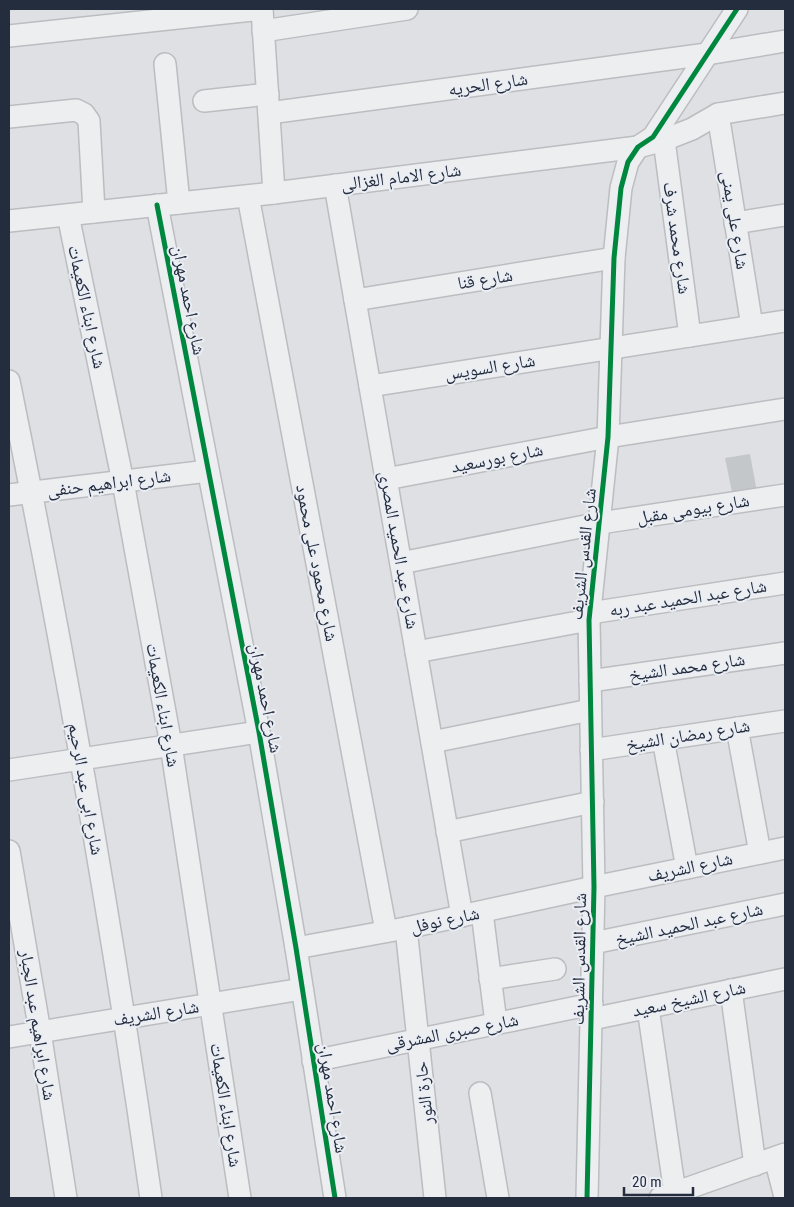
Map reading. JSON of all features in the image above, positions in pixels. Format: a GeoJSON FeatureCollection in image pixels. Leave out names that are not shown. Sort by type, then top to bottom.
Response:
{"type":"FeatureCollection","features":[{"type":"Feature","properties":{"kind":"street"},"geometry":{"type":"LineString","coordinates":[[9,36],[262,9],[274,193]]}},
{"type":"Feature","properties":{"kind":"street"},"geometry":{"type":"LineString","coordinates":[[263,31],[407,9]]}},
{"type":"Feature","properties":{"kind":"street","name":"شارع القدس الشريف"},"geometry":{"type":"LineString","coordinates":[[587,1198],[594,887],[590,617],[608,437],[614,258],[621,188],[628,162],[638,147],[653,137],[736,9]]}},
{"type":"Feature","properties":{"kind":"street","name":"شارع الحريه"},"geometry":{"type":"LineString","coordinates":[[204,101],[268,103],[707,54],[785,41]]}},
{"type":"Feature","properties":{"kind":"street"},"geometry":{"type":"LineString","coordinates":[[165,64],[179,203]]}},
{"type":"Feature","properties":{"kind":"street","name":"شارع الامام الغزالى"},"geometry":{"type":"LineString","coordinates":[[9,221],[274,193],[638,147],[664,140],[692,129],[718,114],[785,103]]}},
{"type":"Feature","properties":{"kind":"street"},"geometry":{"type":"LineString","coordinates":[[9,116],[76,110],[84,114],[89,121],[94,212]]}},
{"type":"Feature","properties":{"kind":"street","name":"شارع على يمنى"},"geometry":{"type":"LineString","coordinates":[[718,114],[752,326]]}},
{"type":"Feature","properties":{"kind":"street","name":"شارع محمد شرف"},"geometry":{"type":"LineString","coordinates":[[664,140],[690,336]]}},
{"type":"Feature","properties":{"kind":"street","name":"شارع عبد الحميد المصرى"},"geometry":{"type":"LineString","coordinates":[[335,185],[447,832],[490,979],[496,1023]]}},
{"type":"Feature","properties":{"kind":"street","name":"شارع محمود على محمود"},"geometry":{"type":"LineString","coordinates":[[248,196],[396,929]]}},
{"type":"Feature","properties":{"kind":"street","name":"شارع احمد مهران"},"geometry":{"type":"LineString","coordinates":[[156,205],[259,732],[296,948],[335,1198]]}},
{"type":"Feature","properties":{"kind":"street","name":"شارع ابناء الكعيمات"},"geometry":{"type":"LineString","coordinates":[[68,214],[123,482],[171,745],[240,1198]]}},
{"type":"Feature","properties":{"kind":"street"},"geometry":{"type":"LineString","coordinates":[[735,223],[785,215]]}},
{"type":"Feature","properties":{"kind":"street","name":"شارع قنا"},"geometry":{"type":"LineString","coordinates":[[355,300],[614,258]]}},
{"type":"Feature","properties":{"kind":"street","name":"شارع السويس"},"geometry":{"type":"LineString","coordinates":[[370,386],[785,321]]}},
{"type":"Feature","properties":{"kind":"street","name":"شارع ابى عبد الرحيم"},"geometry":{"type":"LineString","coordinates":[[9,381],[32,492],[82,759],[125,1018],[151,1198]]}},
{"type":"Feature","properties":{"kind":"street","name":"شارع بورسعيد"},"geometry":{"type":"LineString","coordinates":[[386,479],[608,437],[785,409]]}},
{"type":"Feature","properties":{"kind":"street","name":"شارع ابراهيم حنفى"},"geometry":{"type":"LineString","coordinates":[[9,495],[208,471]]}},
{"type":"Feature","properties":{"kind":"street","name":"شارع بيومى مقبل"},"geometry":{"type":"LineString","coordinates":[[401,563],[600,523],[785,495]]}},
{"type":"Feature","properties":{"kind":"street","name":"شارع عبد الحميد عبد ربه"},"geometry":{"type":"LineString","coordinates":[[416,652],[590,617],[785,583]]}},
{"type":"Feature","properties":{"kind":"street","name":"شارع محمد الشيخ"},"geometry":{"type":"LineString","coordinates":[[590,681],[785,653]]}},
{"type":"Feature","properties":{"kind":"street"},"geometry":{"type":"LineString","coordinates":[[432,742],[590,710]]}},
{"type":"Feature","properties":{"kind":"street","name":"شارع رمضان الشيخ"},"geometry":{"type":"LineString","coordinates":[[591,750],[785,720]]}},
{"type":"Feature","properties":{"kind":"street"},"geometry":{"type":"LineString","coordinates":[[737,728],[760,853]]}},
{"type":"Feature","properties":{"kind":"street"},"geometry":{"type":"LineString","coordinates":[[9,770],[259,732]]}},
{"type":"Feature","properties":{"kind":"street"},"geometry":{"type":"LineString","coordinates":[[663,739],[687,868]]}},
{"type":"Feature","properties":{"kind":"street"},"geometry":{"type":"LineString","coordinates":[[447,832],[593,802]]}},
{"type":"Feature","properties":{"kind":"street","name":"شارع الشريف"},"geometry":{"type":"LineString","coordinates":[[594,887],[785,848]]}},
{"type":"Feature","properties":{"kind":"street","name":"شارع ابراهيم عبد الجبار"},"geometry":{"type":"LineString","coordinates":[[9,851],[66,1198]]}},
{"type":"Feature","properties":{"kind":"street","name":"شارع نوفل"},"geometry":{"type":"LineString","coordinates":[[296,948],[472,914],[594,887]]}},
{"type":"Feature","properties":{"kind":"street","name":"شارع عبد الحميد الشيخ"},"geometry":{"type":"LineString","coordinates":[[593,943],[785,904]]}},
{"type":"Feature","properties":{"kind":"street","name":"حارة النور"},"geometry":{"type":"LineString","coordinates":[[396,929],[418,1038],[435,1198]]}},
{"type":"Feature","properties":{"kind":"street"},"geometry":{"type":"LineString","coordinates":[[490,979],[555,969]]}},
{"type":"Feature","properties":{"kind":"street","name":"شارع الشيخ سعيد"},"geometry":{"type":"LineString","coordinates":[[592,1012],[648,1008],[785,979]]}},
{"type":"Feature","properties":{"kind":"street","name":"شارع الشريف"},"geometry":{"type":"LineString","coordinates":[[9,1037],[302,989]]}},
{"type":"Feature","properties":{"kind":"street"},"geometry":{"type":"LineString","coordinates":[[731,990],[755,1165]]}},
{"type":"Feature","properties":{"kind":"street"},"geometry":{"type":"LineString","coordinates":[[648,1008],[669,1196],[700,1191],[755,1165],[780,1156],[785,1197]]}},
{"type":"Feature","properties":{"kind":"street","name":"شارع صبرى المشرقى"},"geometry":{"type":"LineString","coordinates":[[313,1060],[496,1023],[592,1012]]}},
{"type":"Feature","properties":{"kind":"street"},"geometry":{"type":"LineString","coordinates":[[480,1093],[498,1198]]}},
{"type":"Feature","properties":{"kind":"building"},"geometry":{"type":"Polygon","coordinates":[[[750,454],[757,492],[733,497],[725,458],[750,454]]]}},
{"type":"Feature","properties":{"kind":"cycle path"},"geometry":{"type":"LineString","coordinates":[[587,1198],[594,887],[589,620],[608,437],[614,258],[621,188],[628,162],[638,147],[653,137],[737,9]]}},
{"type":"Feature","properties":{"kind":"cycle path"},"geometry":{"type":"LineString","coordinates":[[157,205],[259,732],[296,948],[335,1198]]}}]}
